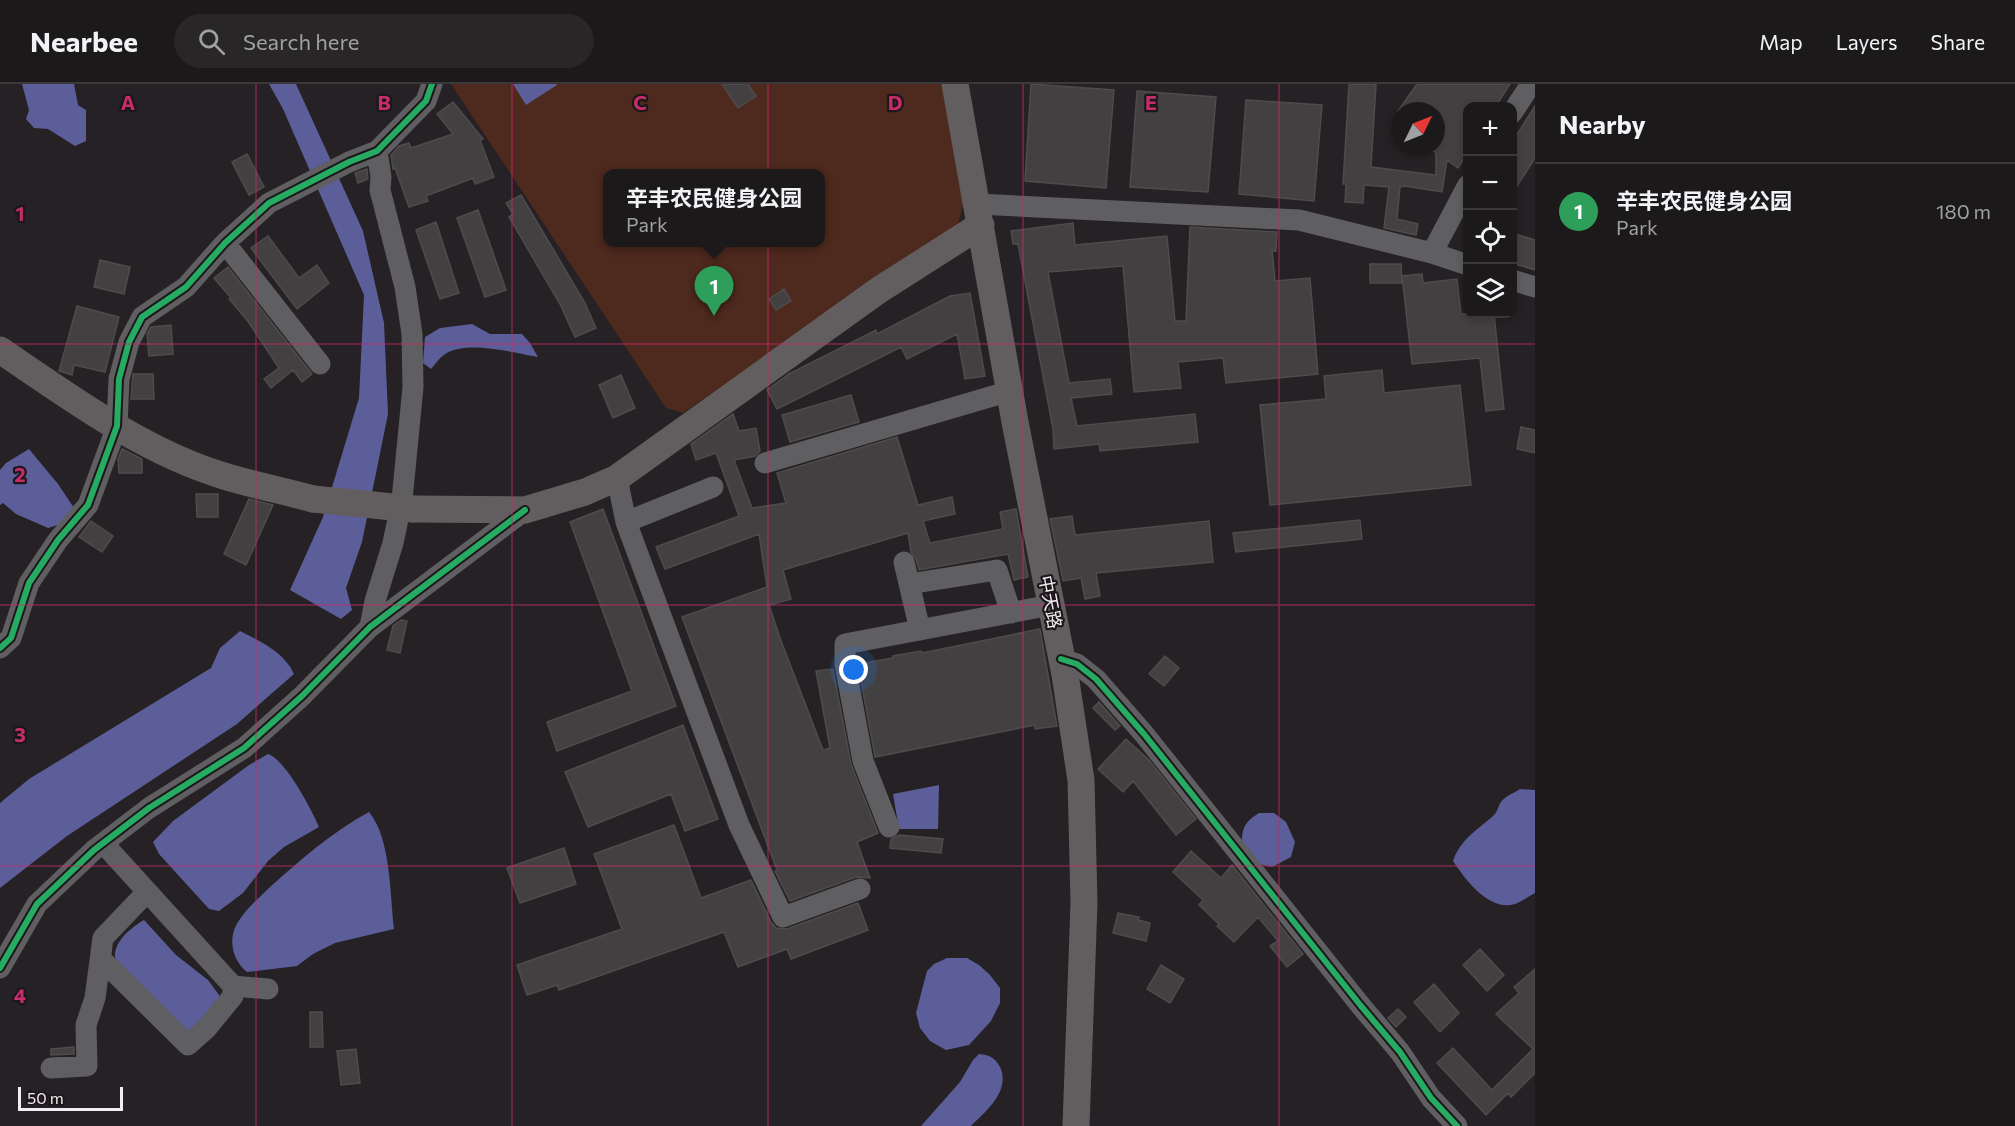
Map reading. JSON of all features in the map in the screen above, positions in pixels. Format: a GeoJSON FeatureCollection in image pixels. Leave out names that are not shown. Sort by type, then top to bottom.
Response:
{"type":"FeatureCollection","features":[{"type":"Feature","properties":{"kind":"main road","name":"中天路"},"geometry":{"type":"LineString","coordinates":[[955,84],[1061,659],[1081,780],[1084,903],[1076,1126]]}},
{"type":"Feature","properties":{"kind":"main road"},"geometry":{"type":"LineString","coordinates":[[0,350],[67,396],[117,426],[168,454],[223,476],[313,499],[413,509],[525,510],[585,492],[617,478],[879,290],[979,214]]}},
{"type":"Feature","properties":{"kind":"street"},"geometry":{"type":"LineString","coordinates":[[0,648],[12,638],[29,583],[58,540],[88,505],[117,426],[119,379],[129,342],[142,317],[186,287],[225,243],[269,203],[349,162],[377,151],[426,100],[432,84]]}},
{"type":"Feature","properties":{"kind":"street"},"geometry":{"type":"LineString","coordinates":[[1517,105],[1531,84]]}},
{"type":"Feature","properties":{"kind":"street"},"geometry":{"type":"LineString","coordinates":[[370,627],[402,500],[413,387],[412,334],[405,287],[380,190],[381,177],[377,151]]}},
{"type":"Feature","properties":{"kind":"street"},"geometry":{"type":"LineString","coordinates":[[1432,254],[1463,193]]}},
{"type":"Feature","properties":{"kind":"street"},"geometry":{"type":"LineString","coordinates":[[979,214],[1299,220],[1464,264]]}},
{"type":"Feature","properties":{"kind":"street"},"geometry":{"type":"LineString","coordinates":[[225,243],[320,364]]}},
{"type":"Feature","properties":{"kind":"street"},"geometry":{"type":"LineString","coordinates":[[1517,282],[1535,287]]}},
{"type":"Feature","properties":{"kind":"street"},"geometry":{"type":"LineString","coordinates":[[765,463],[1010,391]]}},
{"type":"Feature","properties":{"kind":"street"},"geometry":{"type":"LineString","coordinates":[[617,478],[626,522],[739,825],[783,917],[860,889]]}},
{"type":"Feature","properties":{"kind":"street"},"geometry":{"type":"LineString","coordinates":[[626,522],[713,487]]}},
{"type":"Feature","properties":{"kind":"street"},"geometry":{"type":"LineString","coordinates":[[0,968],[38,904],[103,843],[149,808],[244,748],[303,696],[370,627],[525,510]]}},
{"type":"Feature","properties":{"kind":"street"},"geometry":{"type":"LineString","coordinates":[[904,562],[920,630]]}},
{"type":"Feature","properties":{"kind":"street"},"geometry":{"type":"LineString","coordinates":[[909,584],[997,570],[1011,613]]}},
{"type":"Feature","properties":{"kind":"street"},"geometry":{"type":"LineString","coordinates":[[890,827],[863,761],[844,664],[845,644],[1051,605]]}},
{"type":"Feature","properties":{"kind":"street"},"geometry":{"type":"LineString","coordinates":[[1061,659],[1077,664],[1096,679],[1144,734],[1400,1053],[1431,1098],[1457,1126]]}},
{"type":"Feature","properties":{"kind":"street"},"geometry":{"type":"LineString","coordinates":[[103,843],[233,986],[268,990]]}},
{"type":"Feature","properties":{"kind":"street"},"geometry":{"type":"LineString","coordinates":[[51,1068],[87,1066],[86,1025],[95,998],[103,938],[147,892]]}},
{"type":"Feature","properties":{"kind":"street"},"geometry":{"type":"LineString","coordinates":[[101,959],[188,1046],[206,1029],[233,996],[233,986]]}},
{"type":"Feature","properties":{"kind":"shaded area"},"geometry":{"type":"Polygon","coordinates":[[[451,84],[945,84],[965,197],[958,224],[683,413],[666,408],[451,84]]]}},
{"type":"Feature","properties":{"kind":"water"},"geometry":{"type":"Polygon","coordinates":[[[22,84],[74,84],[78,105],[86,110],[86,141],[75,146],[48,129],[34,128],[26,119],[29,110],[22,84]]]}},
{"type":"Feature","properties":{"kind":"water"},"geometry":{"type":"Polygon","coordinates":[[[269,84],[296,84],[363,231],[384,323],[388,414],[362,542],[346,588],[352,610],[341,619],[290,590],[323,517],[359,398],[364,295],[283,109],[269,84]]]}},
{"type":"Feature","properties":{"kind":"water"},"geometry":{"type":"Polygon","coordinates":[[[513,84],[556,84],[557,85],[526,105],[513,84]]]}},
{"type":"Feature","properties":{"kind":"water"},"geometry":{"type":"Polygon","coordinates":[[[472,324],[490,334],[522,334],[538,357],[490,348],[464,348],[444,355],[431,369],[423,363],[425,337],[440,328],[472,324]]]}},
{"type":"Feature","properties":{"kind":"water"},"geometry":{"type":"Polygon","coordinates":[[[29,449],[58,484],[74,508],[61,524],[48,528],[16,514],[3,503],[0,505],[0,470],[6,463],[29,449]]]}},
{"type":"Feature","properties":{"kind":"water"},"geometry":{"type":"Polygon","coordinates":[[[240,631],[264,643],[278,654],[294,674],[237,724],[67,836],[0,888],[0,803],[29,779],[211,668],[220,648],[240,631]]]}},
{"type":"Feature","properties":{"kind":"water"},"geometry":{"type":"Polygon","coordinates":[[[268,754],[275,758],[290,775],[319,827],[284,847],[268,861],[243,893],[219,911],[209,909],[159,854],[153,842],[173,821],[249,765],[268,754]]]}},
{"type":"Feature","properties":{"kind":"water"},"geometry":{"type":"Polygon","coordinates":[[[939,785],[938,829],[899,829],[893,794],[939,785]]]}},
{"type":"Feature","properties":{"kind":"water"},"geometry":{"type":"Polygon","coordinates":[[[1520,789],[1535,790],[1535,893],[1515,904],[1505,905],[1487,899],[1471,885],[1453,861],[1465,840],[1494,815],[1507,796],[1520,789]]]}},
{"type":"Feature","properties":{"kind":"water"},"geometry":{"type":"Polygon","coordinates":[[[369,812],[382,837],[386,852],[394,929],[335,943],[313,954],[297,966],[247,972],[237,961],[232,940],[236,926],[243,915],[269,888],[329,837],[369,812]]]}},
{"type":"Feature","properties":{"kind":"water"},"geometry":{"type":"Polygon","coordinates":[[[1259,813],[1274,813],[1286,822],[1295,842],[1291,857],[1272,867],[1259,864],[1242,842],[1246,825],[1259,813]]]}},
{"type":"Feature","properties":{"kind":"water"},"geometry":{"type":"Polygon","coordinates":[[[144,920],[176,955],[208,980],[219,995],[219,1003],[189,1036],[120,970],[116,960],[117,945],[129,931],[144,920]]]}},
{"type":"Feature","properties":{"kind":"water"},"geometry":{"type":"Polygon","coordinates":[[[947,958],[967,958],[979,965],[1000,988],[1000,1003],[991,1021],[969,1045],[946,1050],[930,1041],[920,1028],[916,1013],[927,971],[934,964],[947,958]]]}},
{"type":"Feature","properties":{"kind":"water"},"geometry":{"type":"Polygon","coordinates":[[[979,1054],[992,1058],[1001,1069],[1002,1086],[995,1101],[971,1126],[921,1126],[960,1082],[979,1054]]]}},
{"type":"Feature","properties":{"kind":"building"},"geometry":{"type":"Polygon","coordinates":[[[722,84],[748,84],[756,96],[738,108],[722,84]]]}},
{"type":"Feature","properties":{"kind":"building"},"geometry":{"type":"Polygon","coordinates":[[[1031,84],[1114,90],[1106,188],[1025,181],[1031,84]]]}},
{"type":"Feature","properties":{"kind":"building"},"geometry":{"type":"Polygon","coordinates":[[[1349,84],[1376,84],[1371,167],[1436,175],[1436,156],[1445,156],[1445,102],[1404,102],[1417,84],[1510,84],[1499,102],[1463,102],[1463,160],[1458,168],[1447,160],[1442,192],[1400,187],[1397,219],[1418,224],[1416,235],[1384,228],[1389,187],[1364,185],[1363,203],[1345,202],[1346,184],[1343,184],[1349,84]]]}},
{"type":"Feature","properties":{"kind":"building"},"geometry":{"type":"Polygon","coordinates":[[[1137,91],[1216,97],[1208,192],[1130,187],[1137,91]]]}},
{"type":"Feature","properties":{"kind":"building"},"geometry":{"type":"Polygon","coordinates":[[[1246,100],[1322,105],[1314,201],[1239,194],[1246,100]]]}},
{"type":"Feature","properties":{"kind":"building"},"geometry":{"type":"Polygon","coordinates":[[[453,102],[483,139],[480,140],[494,177],[475,184],[473,178],[426,196],[428,201],[409,207],[395,168],[393,169],[391,155],[399,146],[409,143],[411,148],[453,134],[437,114],[453,102]]]}},
{"type":"Feature","properties":{"kind":"building"},"geometry":{"type":"Polygon","coordinates":[[[1535,106],[1535,158],[1517,186],[1517,156],[1517,134],[1535,106]]]}},
{"type":"Feature","properties":{"kind":"building"},"geometry":{"type":"Polygon","coordinates":[[[247,154],[264,187],[249,195],[232,162],[247,154]]]}},
{"type":"Feature","properties":{"kind":"building"},"geometry":{"type":"Polygon","coordinates":[[[367,169],[368,179],[358,183],[355,173],[367,169]]]}},
{"type":"Feature","properties":{"kind":"building"},"geometry":{"type":"Polygon","coordinates":[[[521,195],[585,303],[596,328],[575,337],[560,304],[509,217],[513,214],[506,203],[521,195]]]}},
{"type":"Feature","properties":{"kind":"building"},"geometry":{"type":"Polygon","coordinates":[[[478,210],[506,290],[485,297],[457,218],[478,210]]]}},
{"type":"Feature","properties":{"kind":"building"},"geometry":{"type":"Polygon","coordinates":[[[436,222],[459,293],[440,299],[416,230],[436,222]]]}},
{"type":"Feature","properties":{"kind":"building"},"geometry":{"type":"Polygon","coordinates":[[[1073,223],[1075,245],[1167,236],[1175,321],[1186,321],[1190,227],[1277,232],[1276,251],[1272,250],[1275,281],[1310,278],[1318,374],[1226,383],[1223,358],[1178,362],[1181,388],[1134,392],[1123,266],[1048,272],[1069,383],[1110,379],[1112,394],[1071,398],[1077,426],[1195,414],[1198,442],[1100,451],[1099,444],[1054,449],[1053,429],[1018,244],[1013,244],[1011,231],[1073,223]]]}},
{"type":"Feature","properties":{"kind":"building"},"geometry":{"type":"Polygon","coordinates":[[[1517,235],[1535,240],[1535,270],[1517,265],[1517,235]]]}},
{"type":"Feature","properties":{"kind":"building"},"geometry":{"type":"Polygon","coordinates":[[[268,236],[299,278],[317,265],[329,283],[297,309],[251,248],[268,236]]]}},
{"type":"Feature","properties":{"kind":"building"},"geometry":{"type":"Polygon","coordinates":[[[100,260],[130,267],[124,294],[94,287],[100,260]]]}},
{"type":"Feature","properties":{"kind":"building"},"geometry":{"type":"Polygon","coordinates":[[[1370,264],[1401,264],[1402,283],[1370,283],[1370,264]]]}},
{"type":"Feature","properties":{"kind":"building"},"geometry":{"type":"Polygon","coordinates":[[[228,267],[312,374],[302,382],[293,370],[271,388],[264,379],[279,368],[247,320],[214,278],[228,267]]]}},
{"type":"Feature","properties":{"kind":"building"},"geometry":{"type":"Polygon","coordinates":[[[1422,274],[1423,283],[1457,279],[1463,318],[1494,318],[1504,409],[1486,411],[1480,358],[1412,364],[1402,276],[1422,274]]]}},
{"type":"Feature","properties":{"kind":"building"},"geometry":{"type":"Polygon","coordinates":[[[784,289],[791,301],[776,310],[769,299],[784,289]]]}},
{"type":"Feature","properties":{"kind":"building"},"geometry":{"type":"Polygon","coordinates":[[[970,293],[985,376],[965,379],[957,334],[907,359],[901,347],[777,409],[767,390],[789,374],[876,330],[877,334],[950,296],[970,293]]]}},
{"type":"Feature","properties":{"kind":"building"},"geometry":{"type":"Polygon","coordinates":[[[77,306],[119,317],[105,372],[74,365],[72,375],[59,371],[77,306]]]}},
{"type":"Feature","properties":{"kind":"building"},"geometry":{"type":"Polygon","coordinates":[[[171,325],[173,354],[149,356],[147,334],[151,327],[171,325]]]}},
{"type":"Feature","properties":{"kind":"building"},"geometry":{"type":"Polygon","coordinates":[[[1382,370],[1384,393],[1460,385],[1471,485],[1270,505],[1260,405],[1326,399],[1324,376],[1382,370]]]}},
{"type":"Feature","properties":{"kind":"building"},"geometry":{"type":"Polygon","coordinates":[[[133,374],[153,374],[154,399],[131,399],[133,374]]]}},
{"type":"Feature","properties":{"kind":"building"},"geometry":{"type":"Polygon","coordinates":[[[621,375],[635,408],[613,418],[599,385],[621,375]]]}},
{"type":"Feature","properties":{"kind":"building"},"geometry":{"type":"Polygon","coordinates":[[[851,395],[859,422],[790,442],[782,415],[851,395]]]}},
{"type":"Feature","properties":{"kind":"building"},"geometry":{"type":"Polygon","coordinates":[[[733,414],[739,431],[756,428],[760,451],[755,456],[734,460],[752,508],[786,503],[777,473],[897,437],[918,505],[952,497],[955,514],[923,521],[930,543],[1003,529],[1000,512],[1016,509],[1028,577],[1014,580],[1008,554],[919,570],[911,552],[908,533],[783,570],[791,599],[769,605],[780,638],[823,750],[830,748],[816,671],[833,669],[851,764],[878,833],[857,842],[870,878],[856,877],[790,901],[775,871],[777,870],[682,617],[767,587],[759,534],[665,569],[656,547],[739,516],[716,453],[696,460],[691,444],[733,414]]]}},
{"type":"Feature","properties":{"kind":"building"},"geometry":{"type":"Polygon","coordinates":[[[1521,427],[1535,430],[1535,453],[1517,449],[1521,427]]]}},
{"type":"Feature","properties":{"kind":"building"},"geometry":{"type":"Polygon","coordinates":[[[122,449],[142,459],[142,473],[119,473],[118,459],[122,449]]]}},
{"type":"Feature","properties":{"kind":"building"},"geometry":{"type":"Polygon","coordinates":[[[196,494],[218,494],[218,517],[197,517],[196,494]]]}},
{"type":"Feature","properties":{"kind":"building"},"geometry":{"type":"Polygon","coordinates":[[[249,499],[273,505],[246,565],[224,554],[249,499]]]}},
{"type":"Feature","properties":{"kind":"building"},"geometry":{"type":"Polygon","coordinates":[[[603,509],[676,706],[557,751],[547,722],[632,691],[570,522],[603,509]]]}},
{"type":"Feature","properties":{"kind":"building"},"geometry":{"type":"Polygon","coordinates":[[[1072,516],[1075,535],[1209,521],[1213,562],[1096,573],[1100,596],[1085,599],[1081,578],[1063,581],[1050,519],[1072,516]]]}},
{"type":"Feature","properties":{"kind":"building"},"geometry":{"type":"Polygon","coordinates":[[[1360,520],[1362,539],[1236,552],[1233,533],[1360,520]]]}},
{"type":"Feature","properties":{"kind":"building"},"geometry":{"type":"Polygon","coordinates":[[[91,521],[113,536],[102,552],[79,537],[91,521]]]}},
{"type":"Feature","properties":{"kind":"building"},"geometry":{"type":"Polygon","coordinates":[[[401,620],[407,621],[400,653],[387,650],[393,626],[401,620]]]}},
{"type":"Feature","properties":{"kind":"building"},"geometry":{"type":"Polygon","coordinates":[[[1040,629],[1057,726],[1035,729],[1035,725],[875,757],[858,664],[1040,629]]]}},
{"type":"Feature","properties":{"kind":"building"},"geometry":{"type":"Polygon","coordinates":[[[1165,656],[1179,668],[1164,686],[1149,674],[1165,656]]]}},
{"type":"Feature","properties":{"kind":"building"},"geometry":{"type":"Polygon","coordinates":[[[1099,702],[1120,726],[1115,730],[1093,708],[1099,702]]]}},
{"type":"Feature","properties":{"kind":"building"},"geometry":{"type":"Polygon","coordinates":[[[683,725],[718,819],[685,831],[671,794],[588,827],[565,772],[683,725]]]}},
{"type":"Feature","properties":{"kind":"building"},"geometry":{"type":"Polygon","coordinates":[[[1126,739],[1149,760],[1196,819],[1176,835],[1133,781],[1123,792],[1098,769],[1126,739]]]}},
{"type":"Feature","properties":{"kind":"building"},"geometry":{"type":"Polygon","coordinates":[[[674,825],[701,898],[751,880],[776,928],[787,929],[858,903],[868,930],[791,959],[787,949],[738,967],[724,932],[559,990],[557,985],[527,995],[517,965],[622,929],[594,854],[674,825]]]}},
{"type":"Feature","properties":{"kind":"building"},"geometry":{"type":"Polygon","coordinates":[[[899,835],[943,839],[941,853],[890,848],[891,839],[899,835]]]}},
{"type":"Feature","properties":{"kind":"building"},"geometry":{"type":"Polygon","coordinates":[[[564,848],[576,884],[520,903],[507,868],[564,848]]]}},
{"type":"Feature","properties":{"kind":"building"},"geometry":{"type":"Polygon","coordinates":[[[1191,851],[1221,878],[1232,865],[1303,954],[1287,967],[1270,946],[1278,941],[1258,917],[1234,942],[1199,905],[1203,900],[1173,872],[1191,851]]]}},
{"type":"Feature","properties":{"kind":"building"},"geometry":{"type":"Polygon","coordinates":[[[1118,913],[1139,917],[1138,920],[1150,923],[1146,941],[1113,933],[1118,913]]]}},
{"type":"Feature","properties":{"kind":"building"},"geometry":{"type":"Polygon","coordinates":[[[1480,949],[1504,975],[1487,991],[1463,965],[1480,949]]]}},
{"type":"Feature","properties":{"kind":"building"},"geometry":{"type":"Polygon","coordinates":[[[1161,965],[1184,979],[1170,1003],[1147,989],[1161,965]]]}},
{"type":"Feature","properties":{"kind":"building"},"geometry":{"type":"Polygon","coordinates":[[[1535,969],[1535,1073],[1511,1097],[1508,1093],[1486,1115],[1437,1063],[1453,1048],[1492,1090],[1533,1049],[1496,1014],[1519,993],[1514,987],[1535,969]]]}},
{"type":"Feature","properties":{"kind":"building"},"geometry":{"type":"Polygon","coordinates":[[[1434,984],[1459,1013],[1440,1032],[1414,1002],[1434,984]]]}},
{"type":"Feature","properties":{"kind":"building"},"geometry":{"type":"Polygon","coordinates":[[[1398,1009],[1406,1017],[1396,1027],[1388,1018],[1398,1009]]]}},
{"type":"Feature","properties":{"kind":"building"},"geometry":{"type":"Polygon","coordinates":[[[310,1012],[322,1012],[323,1047],[310,1047],[310,1012]]]}},
{"type":"Feature","properties":{"kind":"building"},"geometry":{"type":"Polygon","coordinates":[[[74,1047],[74,1054],[51,1055],[51,1049],[74,1047]]]}},
{"type":"Feature","properties":{"kind":"building"},"geometry":{"type":"Polygon","coordinates":[[[356,1049],[360,1083],[341,1085],[337,1051],[356,1049]]]}},
{"type":"Feature","properties":{"kind":"cycle path"},"geometry":{"type":"LineString","coordinates":[[0,648],[11,638],[29,583],[58,540],[88,505],[117,426],[119,379],[129,342],[142,317],[186,287],[225,243],[269,203],[349,162],[377,151],[426,101],[432,84]]}},
{"type":"Feature","properties":{"kind":"cycle path"},"geometry":{"type":"LineString","coordinates":[[0,968],[37,904],[94,850],[149,808],[244,748],[302,696],[370,627],[525,510]]}},
{"type":"Feature","properties":{"kind":"cycle path"},"geometry":{"type":"LineString","coordinates":[[1061,659],[1077,664],[1096,679],[1144,734],[1400,1052],[1431,1098],[1457,1126]]}},
{"type":"Feature","properties":{"kind":"place","name":"辛丰农民健身公园"},"geometry":{"type":"Point","coordinates":[714,316]}}]}
